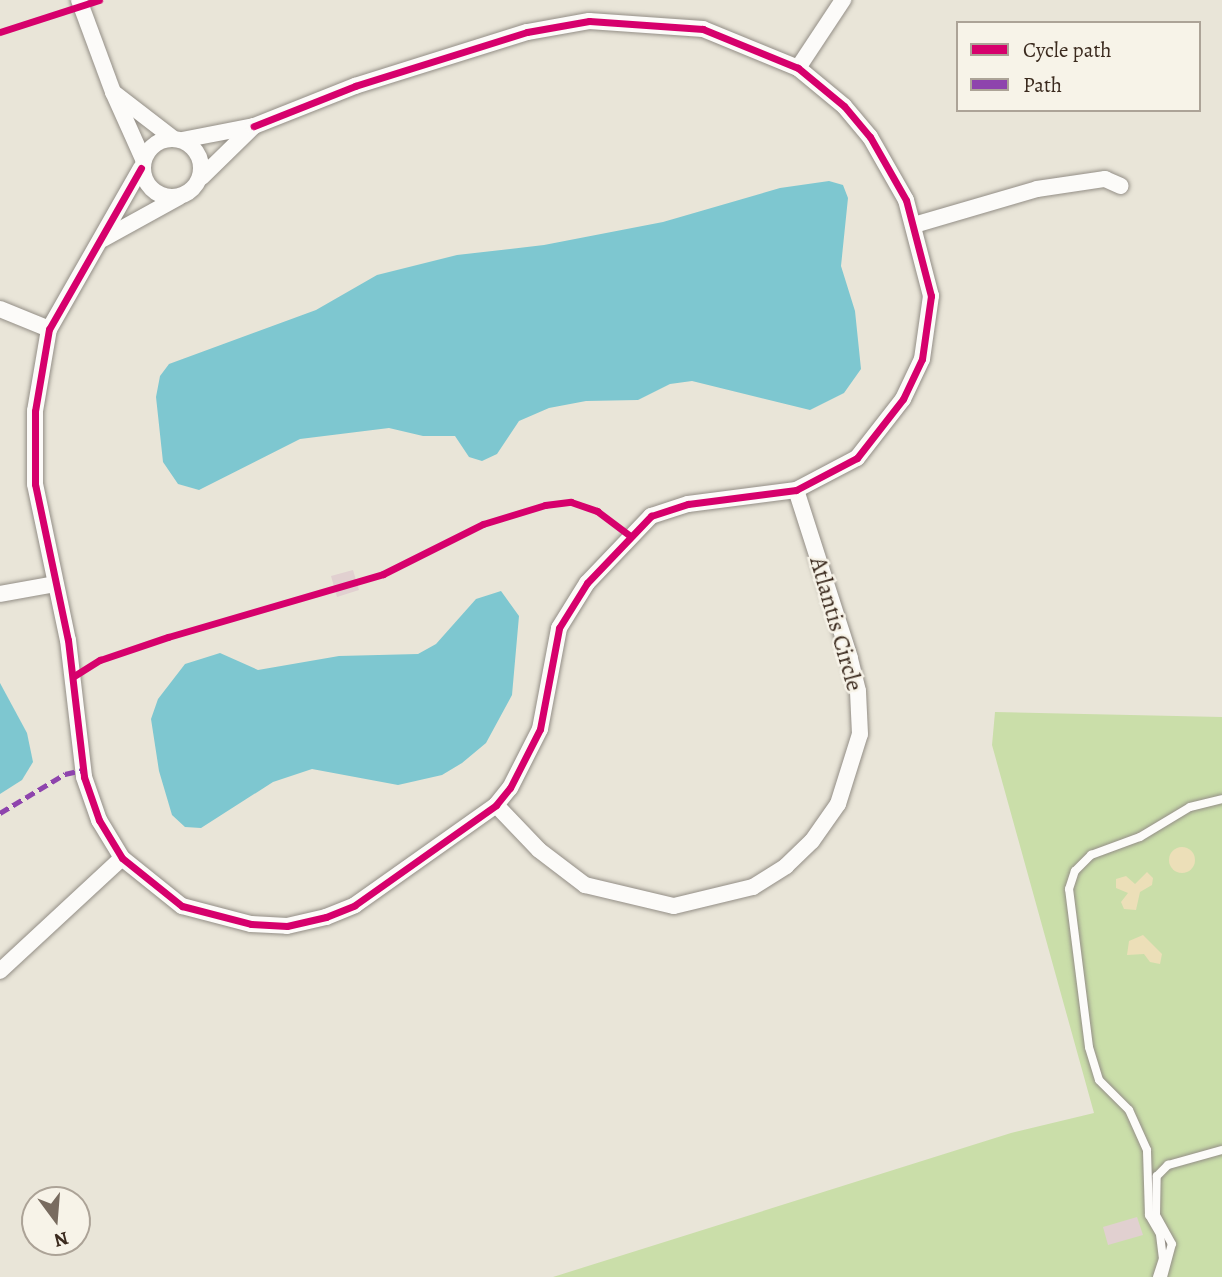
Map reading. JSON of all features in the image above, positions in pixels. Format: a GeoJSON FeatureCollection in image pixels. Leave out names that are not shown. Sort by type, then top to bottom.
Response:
{"type":"FeatureCollection","features":[{"type":"Feature","properties":{"kind":"street"},"geometry":{"type":"LineString","coordinates":[[79,0],[142,164],[158,194],[179,197]]}},
{"type":"Feature","properties":{"kind":"street"},"geometry":{"type":"LineString","coordinates":[[798,68],[843,0]]}},
{"type":"Feature","properties":{"kind":"street"},"geometry":{"type":"LineString","coordinates":[[589,21],[703,29],[798,68],[844,106],[870,137],[906,200],[931,296],[922,359],[903,399],[857,458],[796,490],[688,504],[650,516],[624,540],[587,583],[559,628],[540,729],[527,763],[496,805],[355,905],[287,926],[212,917],[182,905],[122,858],[99,820],[84,777],[75,682],[37,496],[34,442],[35,411],[49,329],[80,267],[103,239],[152,147],[178,139],[254,127],[368,82],[527,33],[589,21]]}},
{"type":"Feature","properties":{"kind":"street"},"geometry":{"type":"LineString","coordinates":[[113,92],[178,139],[201,160],[202,177]]}},
{"type":"Feature","properties":{"kind":"street"},"geometry":{"type":"LineString","coordinates":[[103,239],[190,192],[254,127]]}},
{"type":"Feature","properties":{"kind":"street"},"geometry":{"type":"LineString","coordinates":[[914,225],[1037,188],[1105,179],[1121,186]]}},
{"type":"Feature","properties":{"kind":"street"},"geometry":{"type":"LineString","coordinates":[[0,309],[49,329]]}},
{"type":"Feature","properties":{"kind":"street","name":"Atlantis Circle"},"geometry":{"type":"LineString","coordinates":[[496,805],[539,850],[585,885],[674,906],[753,887],[786,866],[812,841],[838,804],[860,734],[858,691],[850,658],[796,490]]}},
{"type":"Feature","properties":{"kind":"street"},"geometry":{"type":"LineString","coordinates":[[0,594],[55,584]]}},
{"type":"Feature","properties":{"kind":"street"},"geometry":{"type":"LineString","coordinates":[[0,971],[122,858]]}},
{"type":"Feature","properties":{"kind":"lane"},"geometry":{"type":"LineString","coordinates":[[1157,1277],[1163,1259],[1160,1234],[1149,1215],[1147,1150],[1129,1110],[1099,1080],[1092,1058],[1069,889],[1075,871],[1091,855],[1140,837],[1190,807],[1222,799]]}},
{"type":"Feature","properties":{"kind":"lane"},"geometry":{"type":"LineString","coordinates":[[1163,1277],[1172,1244],[1156,1214],[1157,1176],[1168,1165],[1222,1150]]}},
{"type":"Feature","properties":{"kind":"green space"},"geometry":{"type":"Polygon","coordinates":[[[995,712],[1222,717],[1222,1277],[553,1277],[1011,1133],[1094,1113],[992,745],[995,712]]]}},
{"type":"Feature","properties":{"kind":"sand"},"geometry":{"type":"Polygon","coordinates":[[[1182,847],[1191,851],[1195,860],[1191,869],[1182,873],[1173,869],[1169,860],[1173,851],[1182,847]]]}},
{"type":"Feature","properties":{"kind":"sand"},"geometry":{"type":"Polygon","coordinates":[[[1147,872],[1153,878],[1152,885],[1140,892],[1136,910],[1124,909],[1121,902],[1128,893],[1116,888],[1116,879],[1126,876],[1135,884],[1147,872]]]}},
{"type":"Feature","properties":{"kind":"sand"},"geometry":{"type":"Polygon","coordinates":[[[1143,935],[1162,954],[1160,964],[1150,962],[1144,954],[1127,955],[1129,941],[1143,935]]]}},
{"type":"Feature","properties":{"kind":"water"},"geometry":{"type":"Polygon","coordinates":[[[829,181],[843,185],[848,198],[841,266],[855,311],[861,369],[844,393],[810,410],[692,381],[670,384],[638,400],[586,401],[549,408],[519,421],[497,454],[482,461],[469,457],[455,436],[423,436],[389,428],[300,439],[199,490],[178,484],[163,462],[156,397],[160,376],[169,364],[316,310],[377,275],[457,255],[544,245],[663,222],[780,188],[829,181]]]}},
{"type":"Feature","properties":{"kind":"water"},"geometry":{"type":"Polygon","coordinates":[[[501,591],[519,616],[512,695],[486,743],[462,763],[442,775],[398,785],[312,769],[273,782],[201,828],[185,827],[172,815],[159,771],[151,719],[158,699],[185,664],[220,653],[258,670],[339,656],[418,654],[436,644],[476,599],[501,591]]]}},
{"type":"Feature","properties":{"kind":"water"},"geometry":{"type":"Polygon","coordinates":[[[0,683],[27,733],[33,762],[22,780],[0,794],[0,683]]]}},
{"type":"Feature","properties":{"kind":"building"},"geometry":{"type":"Polygon","coordinates":[[[353,570],[359,590],[337,597],[331,576],[353,570]]]}},
{"type":"Feature","properties":{"kind":"building"},"geometry":{"type":"Polygon","coordinates":[[[1137,1217],[1143,1235],[1108,1245],[1103,1227],[1137,1217]]]}},
{"type":"Feature","properties":{"kind":"marked path"},"geometry":{"type":"LineString","coordinates":[[0,813],[65,774],[83,770]]}},
{"type":"Feature","properties":{"kind":"cycle path"},"geometry":{"type":"LineString","coordinates":[[0,32],[99,0]]}},
{"type":"Feature","properties":{"kind":"cycle path"},"geometry":{"type":"LineString","coordinates":[[141,168],[49,329],[35,411],[35,484],[68,640],[84,777],[99,820],[122,858],[182,906],[251,924],[287,926],[326,917],[355,905],[496,805],[510,788],[540,729],[559,628],[587,583],[651,516],[688,504],[796,490],[857,458],[903,399],[922,359],[931,296],[906,200],[870,137],[844,106],[798,68],[703,29],[589,21],[527,32],[355,86],[254,126]]}},
{"type":"Feature","properties":{"kind":"cycle path"},"geometry":{"type":"LineString","coordinates":[[74,676],[100,660],[168,637],[383,574],[483,524],[545,505],[571,502],[597,511],[629,535]]}}]}
